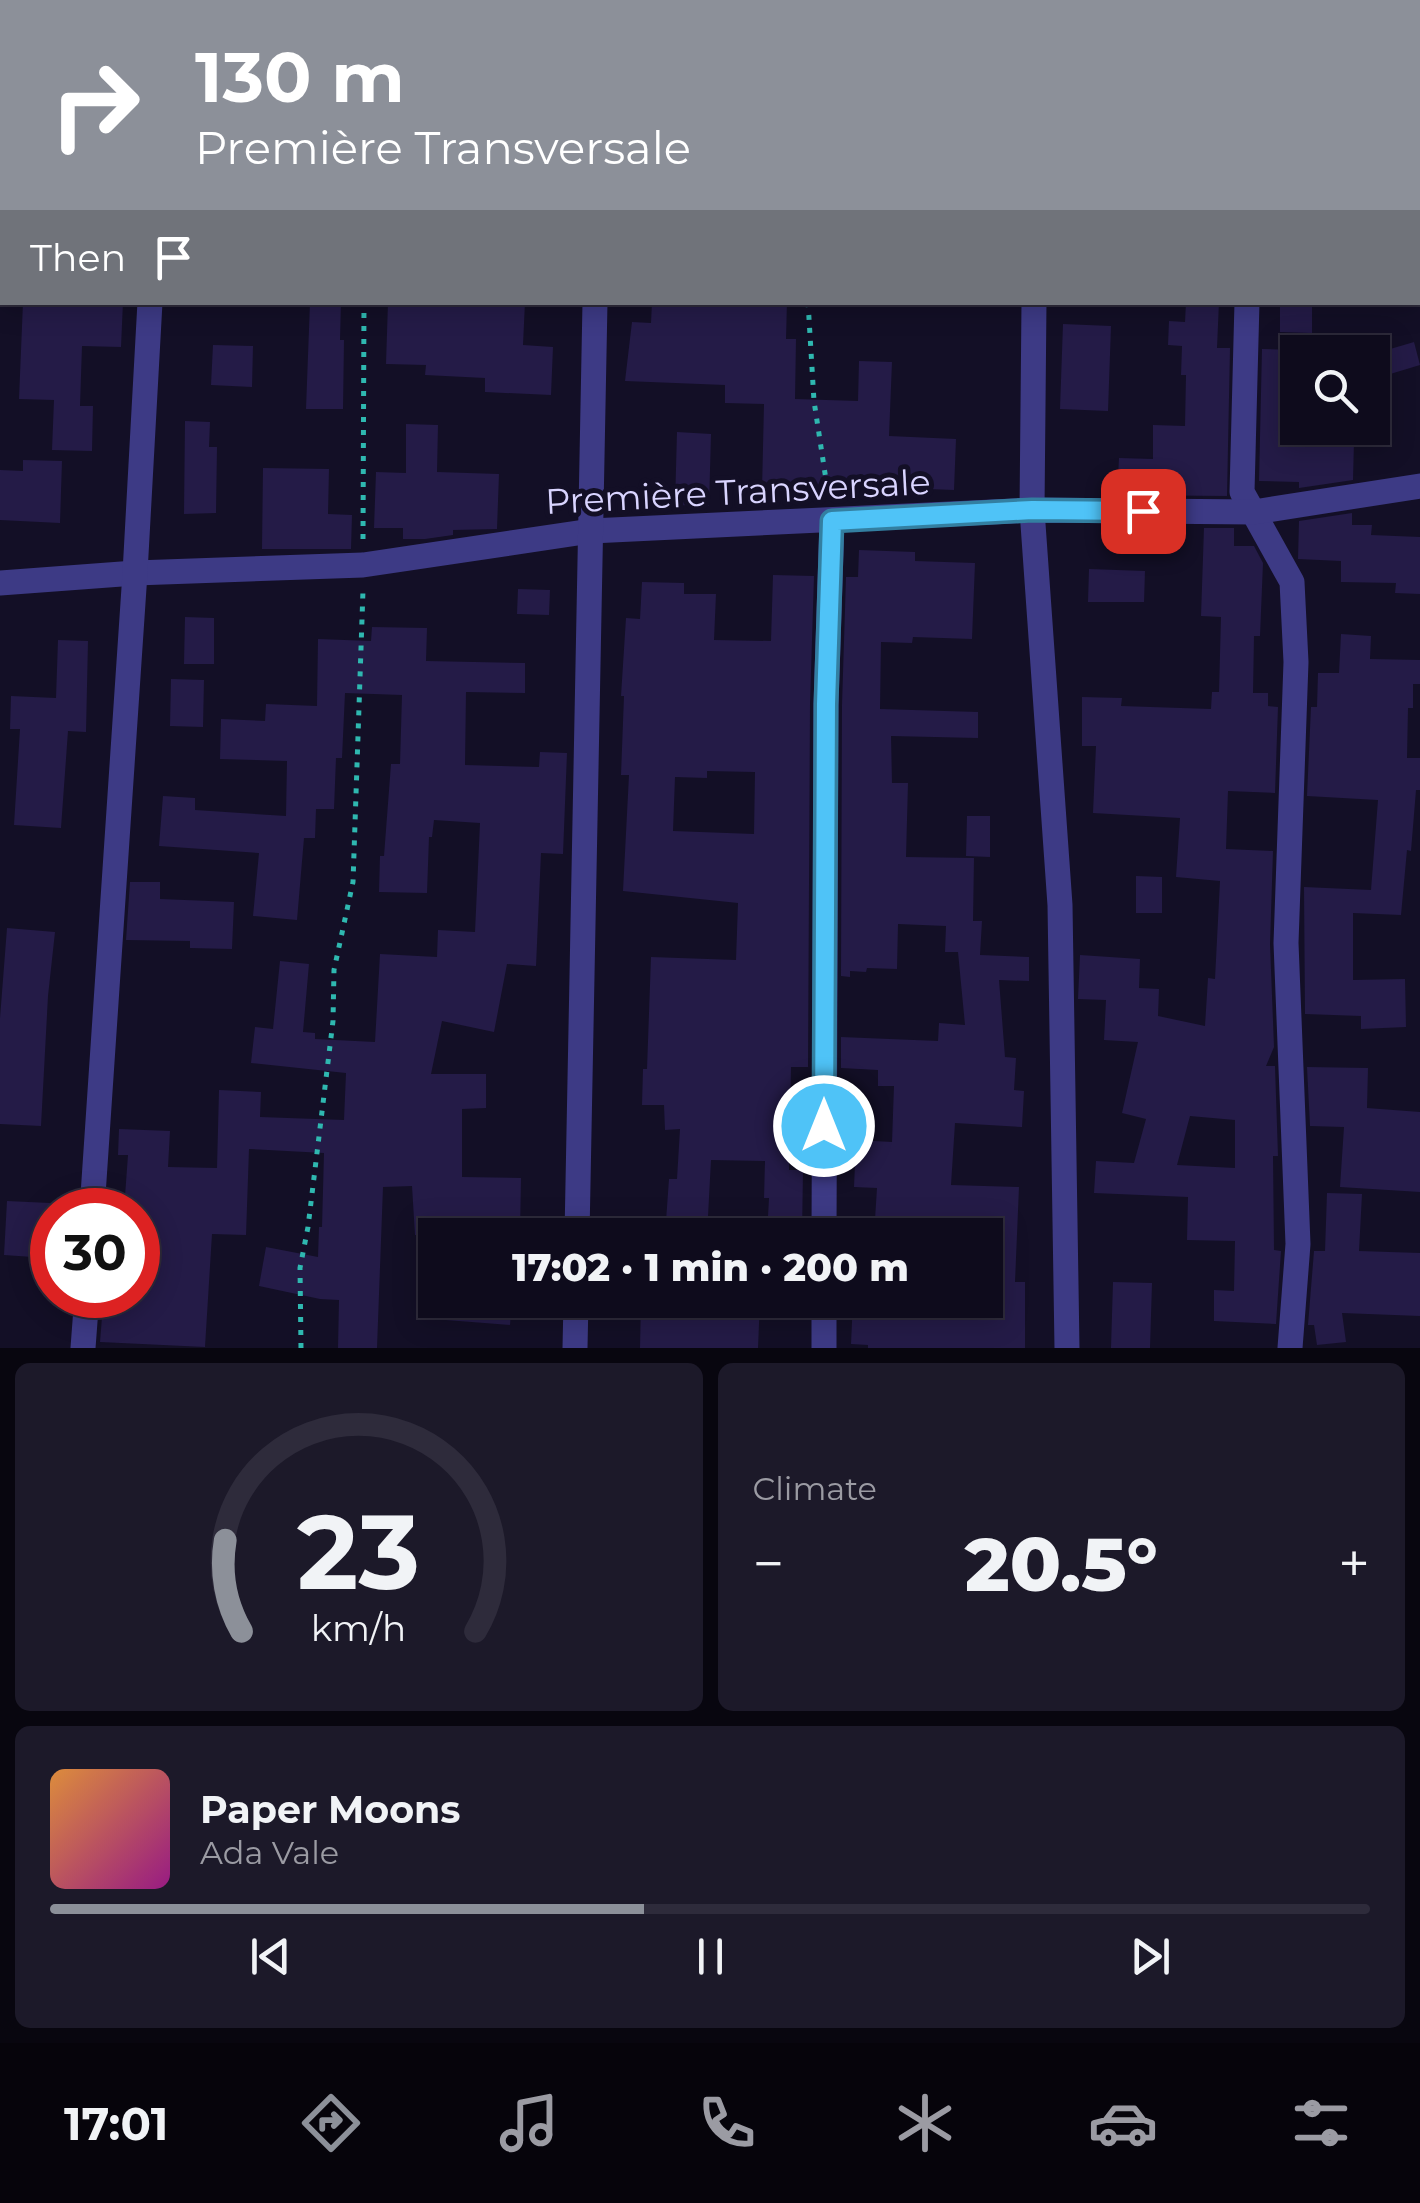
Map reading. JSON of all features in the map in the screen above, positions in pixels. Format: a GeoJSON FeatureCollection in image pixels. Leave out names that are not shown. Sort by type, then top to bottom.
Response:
{"type":"FeatureCollection","features":[{"type":"Feature","properties":{"kind":"street"},"geometry":{"type":"LineString","coordinates":[[93,1188],[150,305]]}},
{"type":"Feature","properties":{"kind":"street"},"geometry":{"type":"LineString","coordinates":[[577,1218],[594,305]]}},
{"type":"Feature","properties":{"kind":"street"},"geometry":{"type":"LineString","coordinates":[[1034,305],[1032,510],[1060,906],[1067,1348]]}},
{"type":"Feature","properties":{"kind":"street"},"geometry":{"type":"LineString","coordinates":[[1247,305],[1242,492],[1292,582],[1296,662],[1286,942],[1298,1244],[1290,1348]]}},
{"type":"Feature","properties":{"kind":"street","name":"Première Transversale"},"geometry":{"type":"LineString","coordinates":[[0,583],[135,573],[363,566],[591,531],[1032,510],[1254,512],[1420,486]]}},
{"type":"Feature","properties":{"kind":"street"},"geometry":{"type":"LineString","coordinates":[[824,1218],[826,723],[832,521]]}},
{"type":"Feature","properties":{"kind":"street"},"geometry":{"type":"LineString","coordinates":[[83,1348],[85,1318]]}},
{"type":"Feature","properties":{"kind":"street"},"geometry":{"type":"LineString","coordinates":[[575,1348],[576,1318]]}},
{"type":"Feature","properties":{"kind":"street"},"geometry":{"type":"LineString","coordinates":[[824,1318],[824,1348]]}},
{"type":"Feature","properties":{"kind":"path"},"geometry":{"type":"LineString","coordinates":[[301,1348],[300,1268],[333,1020],[334,970],[353,882],[363,566],[364,305]]}},
{"type":"Feature","properties":{"kind":"path"},"geometry":{"type":"LineString","coordinates":[[808,305],[814,401],[832,521]]}},
{"type":"Feature","properties":{"kind":"building"},"geometry":{"type":"Polygon","coordinates":[[[23,305],[123,305],[121,347],[82,346],[80,406],[93,406],[92,451],[52,450],[54,400],[19,399],[23,305]]]}},
{"type":"Feature","properties":{"kind":"building"},"geometry":{"type":"Polygon","coordinates":[[[310,305],[341,305],[343,409],[306,409],[310,305]]]}},
{"type":"Feature","properties":{"kind":"building"},"geometry":{"type":"Polygon","coordinates":[[[388,305],[525,305],[523,345],[553,347],[551,395],[485,392],[485,378],[425,375],[426,365],[386,364],[388,305]]]}},
{"type":"Feature","properties":{"kind":"building"},"geometry":{"type":"Polygon","coordinates":[[[652,305],[787,305],[786,339],[796,339],[795,399],[858,401],[859,361],[892,362],[889,436],[956,439],[954,490],[855,484],[855,493],[762,490],[764,404],[725,403],[725,385],[625,381],[632,322],[651,323],[652,305]]]}},
{"type":"Feature","properties":{"kind":"building"},"geometry":{"type":"Polygon","coordinates":[[[1186,305],[1219,305],[1217,348],[1230,348],[1227,496],[1117,495],[1119,458],[1153,459],[1153,425],[1185,426],[1182,346],[1168,345],[1169,321],[1185,322],[1186,305]]]}},
{"type":"Feature","properties":{"kind":"building"},"geometry":{"type":"Polygon","coordinates":[[[1280,305],[1312,305],[1312,333],[1280,332],[1280,305]]]}},
{"type":"Feature","properties":{"kind":"building"},"geometry":{"type":"Polygon","coordinates":[[[1063,324],[1111,326],[1108,411],[1060,409],[1063,324]]]}},
{"type":"Feature","properties":{"kind":"building"},"geometry":{"type":"Polygon","coordinates":[[[1414,342],[1420,365],[1390,374],[1390,349],[1414,342]]]}},
{"type":"Feature","properties":{"kind":"building"},"geometry":{"type":"Polygon","coordinates":[[[213,345],[253,346],[252,387],[211,385],[213,345]]]}},
{"type":"Feature","properties":{"kind":"building"},"geometry":{"type":"Polygon","coordinates":[[[1262,349],[1280,350],[1280,445],[1354,445],[1353,480],[1299,488],[1299,482],[1259,481],[1262,349]]]}},
{"type":"Feature","properties":{"kind":"building"},"geometry":{"type":"Polygon","coordinates":[[[185,421],[210,422],[209,447],[217,447],[216,513],[184,514],[185,421]]]}},
{"type":"Feature","properties":{"kind":"building"},"geometry":{"type":"Polygon","coordinates":[[[406,424],[438,425],[437,472],[499,474],[497,529],[453,530],[453,535],[403,539],[403,528],[374,528],[376,472],[406,473],[406,424]]]}},
{"type":"Feature","properties":{"kind":"building"},"geometry":{"type":"Polygon","coordinates":[[[677,432],[711,434],[709,506],[675,505],[677,432]]]}},
{"type":"Feature","properties":{"kind":"building"},"geometry":{"type":"Polygon","coordinates":[[[23,460],[62,461],[60,523],[0,520],[0,470],[23,471],[23,460]]]}},
{"type":"Feature","properties":{"kind":"building"},"geometry":{"type":"Polygon","coordinates":[[[263,468],[329,469],[328,514],[352,515],[351,549],[262,549],[263,468]]]}},
{"type":"Feature","properties":{"kind":"building"},"geometry":{"type":"Polygon","coordinates":[[[1352,513],[1352,525],[1372,525],[1371,535],[1420,537],[1420,594],[1395,593],[1396,583],[1341,582],[1341,561],[1298,559],[1299,521],[1352,513]]]}},
{"type":"Feature","properties":{"kind":"building"},"geometry":{"type":"Polygon","coordinates":[[[1204,528],[1234,528],[1234,546],[1254,546],[1263,563],[1260,636],[1254,636],[1253,693],[1268,693],[1268,706],[1278,707],[1275,793],[1228,791],[1226,849],[1273,851],[1270,944],[1274,1047],[1266,1066],[1275,1066],[1278,1156],[1273,1156],[1274,1250],[1281,1251],[1276,1324],[1214,1321],[1214,1290],[1234,1291],[1235,1241],[1187,1240],[1188,1197],[1094,1193],[1096,1161],[1134,1163],[1146,1119],[1122,1113],[1138,1042],[1104,1040],[1106,1000],[1078,999],[1080,955],[1140,959],[1139,988],[1159,989],[1158,1016],[1205,1026],[1208,978],[1215,979],[1220,881],[1176,877],[1180,818],[1093,813],[1096,746],[1082,746],[1082,697],[1122,698],[1121,706],[1211,709],[1212,692],[1219,692],[1221,617],[1201,616],[1204,528]],[[1190,1116],[1177,1165],[1235,1168],[1235,1120],[1190,1116]]]}},
{"type":"Feature","properties":{"kind":"building"},"geometry":{"type":"Polygon","coordinates":[[[859,550],[915,552],[915,561],[975,563],[972,639],[913,637],[912,643],[881,642],[880,709],[978,712],[978,738],[891,736],[892,783],[908,783],[906,857],[974,858],[973,921],[982,921],[980,955],[1029,957],[1029,981],[999,980],[1005,1057],[1016,1058],[1014,1090],[1024,1091],[1022,1127],[955,1123],[951,1185],[1019,1187],[1015,1282],[1025,1282],[1025,1348],[868,1348],[851,1344],[852,1318],[1003,1318],[1003,1218],[875,1218],[877,1188],[854,1187],[856,1140],[892,1142],[894,1086],[878,1086],[878,1070],[841,1068],[841,1037],[938,1041],[939,1023],[965,1025],[958,952],[945,952],[946,926],[898,924],[897,969],[867,968],[866,972],[850,971],[850,977],[841,976],[846,577],[858,577],[859,550]]]}},
{"type":"Feature","properties":{"kind":"building"},"geometry":{"type":"Polygon","coordinates":[[[1089,569],[1145,571],[1144,602],[1088,602],[1089,569]]]}},
{"type":"Feature","properties":{"kind":"building"},"geometry":{"type":"Polygon","coordinates":[[[773,575],[814,576],[808,1067],[791,1067],[789,1170],[803,1170],[802,1218],[768,1218],[765,1161],[711,1160],[708,1218],[666,1218],[669,1179],[677,1179],[680,1129],[665,1130],[664,1105],[642,1105],[651,957],[736,960],[738,903],[623,891],[629,775],[621,775],[621,696],[626,618],[640,619],[642,582],[684,583],[684,594],[716,594],[714,640],[771,641],[773,575]],[[707,771],[707,778],[675,777],[673,831],[754,834],[755,772],[707,771]]]}},
{"type":"Feature","properties":{"kind":"building"},"geometry":{"type":"Polygon","coordinates":[[[518,589],[550,590],[549,615],[517,614],[518,589]]]}},
{"type":"Feature","properties":{"kind":"building"},"geometry":{"type":"Polygon","coordinates":[[[185,617],[214,618],[214,664],[184,664],[185,617]]]}},
{"type":"Feature","properties":{"kind":"building"},"geometry":{"type":"Polygon","coordinates":[[[372,627],[427,628],[426,661],[525,663],[525,693],[466,692],[465,765],[539,767],[540,752],[567,753],[563,854],[541,853],[536,966],[507,964],[494,1032],[442,1021],[431,1074],[486,1074],[486,1108],[462,1109],[462,1177],[521,1178],[520,1218],[418,1218],[415,1235],[412,1186],[383,1187],[377,1348],[338,1348],[339,1300],[259,1286],[266,1247],[318,1257],[324,1153],[249,1149],[246,1235],[212,1234],[205,1347],[100,1342],[102,1318],[160,1318],[160,1188],[126,1188],[128,1155],[118,1155],[119,1129],[170,1131],[168,1167],[217,1168],[219,1090],[261,1092],[260,1117],[344,1120],[346,1073],[251,1063],[255,1027],[273,1029],[280,961],[309,964],[303,1032],[315,1033],[315,1039],[375,1042],[380,954],[437,957],[438,930],[475,932],[480,823],[434,820],[429,837],[427,893],[379,892],[391,764],[400,764],[402,695],[345,693],[342,758],[336,758],[334,809],[316,809],[315,838],[304,838],[297,920],[253,916],[259,853],[159,846],[163,796],[195,798],[195,810],[286,816],[287,761],[220,759],[221,719],[265,721],[266,704],[317,706],[318,639],[371,641],[372,627]]]}},
{"type":"Feature","properties":{"kind":"building"},"geometry":{"type":"Polygon","coordinates":[[[1341,634],[1371,636],[1370,659],[1420,660],[1420,684],[1413,684],[1413,708],[1408,708],[1407,758],[1420,758],[1420,790],[1416,790],[1401,915],[1353,913],[1353,980],[1405,979],[1406,1027],[1361,1029],[1361,1016],[1305,1014],[1304,887],[1371,890],[1378,800],[1307,796],[1311,707],[1317,707],[1318,673],[1339,673],[1341,634]]]}},
{"type":"Feature","properties":{"kind":"building"},"geometry":{"type":"Polygon","coordinates":[[[58,640],[88,641],[86,732],[68,731],[61,828],[14,825],[20,729],[10,729],[11,696],[56,698],[58,640]]]}},
{"type":"Feature","properties":{"kind":"building"},"geometry":{"type":"Polygon","coordinates":[[[171,679],[204,680],[203,727],[170,726],[171,679]]]}},
{"type":"Feature","properties":{"kind":"building"},"geometry":{"type":"Polygon","coordinates":[[[967,816],[990,816],[990,857],[966,856],[967,816]]]}},
{"type":"Feature","properties":{"kind":"building"},"geometry":{"type":"Polygon","coordinates":[[[1136,876],[1162,877],[1162,913],[1136,913],[1136,876]]]}},
{"type":"Feature","properties":{"kind":"building"},"geometry":{"type":"Polygon","coordinates":[[[130,882],[160,882],[160,899],[234,902],[232,949],[190,948],[190,941],[126,940],[130,882]]]}},
{"type":"Feature","properties":{"kind":"building"},"geometry":{"type":"Polygon","coordinates":[[[7,928],[55,932],[41,1126],[0,1124],[0,1018],[7,928]]]}},
{"type":"Feature","properties":{"kind":"building"},"geometry":{"type":"Polygon","coordinates":[[[1307,1067],[1368,1068],[1367,1108],[1420,1112],[1420,1192],[1340,1187],[1344,1127],[1310,1126],[1307,1067]]]}},
{"type":"Feature","properties":{"kind":"building"},"geometry":{"type":"Polygon","coordinates":[[[1327,1193],[1362,1194],[1359,1251],[1420,1253],[1420,1316],[1342,1313],[1346,1342],[1317,1345],[1314,1325],[1308,1325],[1314,1251],[1325,1251],[1327,1193]]]}},
{"type":"Feature","properties":{"kind":"building"},"geometry":{"type":"Polygon","coordinates":[[[7,1201],[30,1202],[30,1257],[4,1255],[7,1201]]]}},
{"type":"Feature","properties":{"kind":"building"},"geometry":{"type":"Polygon","coordinates":[[[1113,1282],[1152,1283],[1150,1348],[1111,1348],[1113,1282]]]}},
{"type":"Feature","properties":{"kind":"building"},"geometry":{"type":"Polygon","coordinates":[[[433,1318],[511,1318],[510,1325],[433,1318]]]}},
{"type":"Feature","properties":{"kind":"building"},"geometry":{"type":"Polygon","coordinates":[[[641,1318],[759,1318],[758,1348],[640,1348],[641,1318]]]}},
{"type":"Feature","properties":{"kind":"route"},"geometry":{"type":"LineString","coordinates":[[824,1126],[826,704],[832,521],[1032,510],[1143,511]]}}]}
